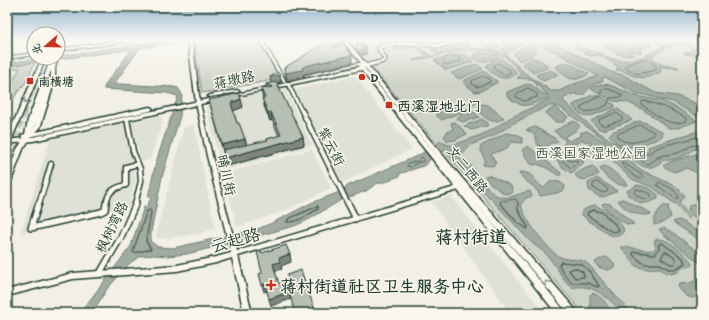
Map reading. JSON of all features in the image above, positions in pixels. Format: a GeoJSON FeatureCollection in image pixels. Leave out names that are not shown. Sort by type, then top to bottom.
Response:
{"type":"FeatureCollection","features":[{"type":"Feature","properties":{"kind":"highway"},"geometry":{"type":"LineString","coordinates":[[27,137],[38,114],[48,82]]}},
{"type":"Feature","properties":{"kind":"main road","name":"文二西路"},"geometry":{"type":"LineString","coordinates":[[352,55],[439,158],[561,313]]}},
{"type":"Feature","properties":{"kind":"main road","name":"文二西路"},"geometry":{"type":"LineString","coordinates":[[354,55],[362,66]]}},
{"type":"Feature","properties":{"kind":"main road"},"geometry":{"type":"LineString","coordinates":[[7,141],[40,66]]}},
{"type":"Feature","properties":{"kind":"main road"},"geometry":{"type":"LineString","coordinates":[[7,184],[20,149],[27,137],[37,128],[53,80],[52,66]]}},
{"type":"Feature","properties":{"kind":"main road","name":"蒋墩路"},"geometry":{"type":"LineString","coordinates":[[27,137],[32,139],[127,119],[197,101],[362,66]]}},
{"type":"Feature","properties":{"kind":"main road","name":"蒋墩路"},"geometry":{"type":"LineString","coordinates":[[7,141],[173,107]]}},
{"type":"Feature","properties":{"kind":"main road","name":"文二西路"},"geometry":{"type":"LineString","coordinates":[[462,187],[573,313]]}},
{"type":"Feature","properties":{"kind":"street"},"geometry":{"type":"LineString","coordinates":[[7,58],[26,55]]}},
{"type":"Feature","properties":{"kind":"street","name":"晴川街"},"geometry":{"type":"LineString","coordinates":[[192,55],[197,101],[229,234],[236,254],[248,313]]}},
{"type":"Feature","properties":{"kind":"street","name":"紫云街"},"geometry":{"type":"LineString","coordinates":[[270,55],[286,82],[356,218]]}},
{"type":"Feature","properties":{"kind":"street"},"geometry":{"type":"LineString","coordinates":[[362,66],[384,61],[385,59],[383,55]]}},
{"type":"Feature","properties":{"kind":"street","name":"枫树湾路"},"geometry":{"type":"LineString","coordinates":[[100,273],[128,224],[140,182],[140,169],[127,119]]}},
{"type":"Feature","properties":{"kind":"street"},"geometry":{"type":"LineString","coordinates":[[51,164],[31,228],[105,210],[108,192],[111,189],[126,185],[126,167],[138,164]]}},
{"type":"Feature","properties":{"kind":"street","name":"云起路"},"geometry":{"type":"LineString","coordinates":[[7,293],[73,276],[177,268],[216,260],[462,187]]}},
{"type":"Feature","properties":{"kind":"shaded area"},"geometry":{"type":"Polygon","coordinates":[[[20,68],[8,93],[7,93],[7,70],[20,68]]]}},
{"type":"Feature","properties":{"kind":"shaded area"},"geometry":{"type":"Polygon","coordinates":[[[355,76],[412,149],[341,183],[294,90],[355,76]]]}},
{"type":"Feature","properties":{"kind":"shaded area"},"geometry":{"type":"Polygon","coordinates":[[[285,88],[313,146],[222,171],[206,107],[209,104],[285,88]]]}},
{"type":"Feature","properties":{"kind":"shaded area"},"geometry":{"type":"Polygon","coordinates":[[[159,116],[163,120],[150,160],[141,161],[131,122],[159,116]]]}},
{"type":"Feature","properties":{"kind":"shaded area"},"geometry":{"type":"Polygon","coordinates":[[[119,123],[125,125],[136,177],[129,207],[20,234],[50,140],[119,123]]]}},
{"type":"Feature","properties":{"kind":"shaded area"},"geometry":{"type":"Polygon","coordinates":[[[194,125],[215,228],[198,234],[170,238],[156,238],[184,127],[194,125]]]}},
{"type":"Feature","properties":{"kind":"shaded area"},"geometry":{"type":"Polygon","coordinates":[[[312,149],[331,188],[287,210],[237,227],[224,176],[226,173],[312,149]]]}},
{"type":"Feature","properties":{"kind":"shaded area"},"geometry":{"type":"Polygon","coordinates":[[[451,196],[544,313],[510,313],[431,202],[451,196]]]}},
{"type":"Feature","properties":{"kind":"green space"},"geometry":{"type":"Polygon","coordinates":[[[196,55],[266,55],[279,77],[274,80],[202,93],[196,55]]]}},
{"type":"Feature","properties":{"kind":"green space","name":"西溪国家湿地公园"},"geometry":{"type":"Polygon","coordinates":[[[361,55],[702,55],[702,313],[583,313],[361,55]]]}},
{"type":"Feature","properties":{"kind":"green space"},"geometry":{"type":"Polygon","coordinates":[[[26,63],[26,66],[33,66],[26,82],[15,96],[7,114],[7,93],[20,68],[7,69],[7,66],[26,63]]]}},
{"type":"Feature","properties":{"kind":"water"},"geometry":{"type":"Polygon","coordinates":[[[66,55],[91,55],[66,58],[66,55]]]}},
{"type":"Feature","properties":{"kind":"water"},"geometry":{"type":"Polygon","coordinates":[[[127,55],[135,55],[116,81],[119,84],[174,87],[178,88],[182,94],[180,116],[162,177],[150,241],[158,247],[173,248],[258,229],[311,203],[345,190],[347,186],[417,156],[440,141],[448,145],[453,145],[481,135],[508,119],[546,101],[549,98],[532,104],[521,105],[507,96],[507,92],[528,84],[545,95],[548,95],[531,79],[517,78],[520,76],[520,72],[502,55],[506,55],[525,73],[551,91],[559,91],[598,76],[561,55],[578,55],[611,72],[624,75],[655,93],[677,96],[702,106],[702,119],[673,102],[633,92],[605,77],[602,78],[603,81],[592,85],[582,95],[575,93],[564,98],[563,100],[596,131],[627,150],[623,153],[624,157],[643,171],[677,187],[685,196],[678,204],[675,204],[652,187],[632,179],[613,162],[615,158],[619,156],[618,150],[615,147],[557,106],[548,106],[514,123],[493,136],[471,145],[462,155],[492,193],[497,196],[509,197],[530,191],[532,196],[526,198],[521,204],[526,217],[543,241],[555,254],[560,257],[586,262],[632,313],[623,313],[606,297],[587,287],[572,288],[546,254],[531,242],[445,150],[430,159],[426,165],[399,174],[400,176],[391,179],[392,180],[376,184],[366,191],[341,200],[308,220],[294,226],[187,254],[140,256],[130,263],[107,289],[92,313],[80,313],[131,246],[144,207],[147,206],[151,198],[148,197],[156,162],[178,96],[167,93],[104,89],[107,82],[127,55]]]}},
{"type":"Feature","properties":{"kind":"water"},"geometry":{"type":"Polygon","coordinates":[[[426,55],[439,55],[413,60],[423,58],[426,55]]]}},
{"type":"Feature","properties":{"kind":"water"},"geometry":{"type":"Polygon","coordinates":[[[465,55],[473,62],[446,70],[434,60],[465,55]]]}},
{"type":"Feature","properties":{"kind":"water"},"geometry":{"type":"Polygon","coordinates":[[[473,55],[497,55],[516,71],[516,74],[508,78],[500,77],[492,73],[486,66],[495,59],[482,62],[472,57],[473,55]]]}},
{"type":"Feature","properties":{"kind":"water"},"geometry":{"type":"Polygon","coordinates":[[[514,55],[533,55],[520,61],[514,55]]]}},
{"type":"Feature","properties":{"kind":"water"},"geometry":{"type":"Polygon","coordinates":[[[589,55],[602,55],[618,60],[628,60],[655,55],[651,58],[663,65],[679,68],[660,67],[661,72],[642,78],[616,70],[618,68],[617,66],[600,55],[589,55]]]}},
{"type":"Feature","properties":{"kind":"water"},"geometry":{"type":"Polygon","coordinates":[[[534,58],[547,65],[547,68],[533,73],[523,65],[525,62],[534,58]]]}},
{"type":"Feature","properties":{"kind":"water"},"geometry":{"type":"Polygon","coordinates":[[[26,60],[26,63],[7,66],[7,63],[26,60]]]}},
{"type":"Feature","properties":{"kind":"water"},"geometry":{"type":"Polygon","coordinates":[[[562,63],[569,63],[589,74],[579,79],[571,79],[564,75],[556,67],[562,63]]]}},
{"type":"Feature","properties":{"kind":"water"},"geometry":{"type":"Polygon","coordinates":[[[477,64],[483,69],[459,79],[451,73],[477,64]]]}},
{"type":"Feature","properties":{"kind":"water"},"geometry":{"type":"Polygon","coordinates":[[[550,70],[558,75],[543,81],[536,75],[550,70]]]}},
{"type":"Feature","properties":{"kind":"water"},"geometry":{"type":"Polygon","coordinates":[[[484,71],[498,82],[481,91],[475,92],[464,83],[463,81],[484,71]]]}},
{"type":"Feature","properties":{"kind":"water"},"geometry":{"type":"Polygon","coordinates":[[[603,84],[610,85],[636,96],[663,101],[679,109],[697,121],[678,128],[669,128],[642,109],[627,102],[613,101],[591,89],[592,87],[603,84]]]}},
{"type":"Feature","properties":{"kind":"water"},"geometry":{"type":"Polygon","coordinates":[[[592,95],[600,96],[615,105],[615,107],[588,117],[579,113],[573,107],[573,105],[592,95]]]}},
{"type":"Feature","properties":{"kind":"water"},"geometry":{"type":"Polygon","coordinates":[[[475,99],[480,101],[463,111],[442,120],[436,115],[453,104],[462,104],[475,99]]]}},
{"type":"Feature","properties":{"kind":"water"},"geometry":{"type":"Polygon","coordinates":[[[482,104],[488,105],[504,118],[496,121],[489,120],[476,110],[476,108],[482,104]]]}},
{"type":"Feature","properties":{"kind":"water"},"geometry":{"type":"Polygon","coordinates":[[[555,107],[568,117],[563,122],[555,122],[545,113],[555,107]]]}},
{"type":"Feature","properties":{"kind":"water"},"geometry":{"type":"Polygon","coordinates":[[[615,109],[618,109],[632,120],[604,130],[599,129],[591,121],[615,109]]]}},
{"type":"Feature","properties":{"kind":"water"},"geometry":{"type":"Polygon","coordinates":[[[468,111],[475,113],[479,117],[463,122],[457,119],[456,117],[468,111]]]}},
{"type":"Feature","properties":{"kind":"water"},"geometry":{"type":"Polygon","coordinates":[[[482,119],[488,123],[487,126],[471,130],[464,126],[482,119]]]}},
{"type":"Feature","properties":{"kind":"water"},"geometry":{"type":"Polygon","coordinates":[[[574,121],[580,126],[575,131],[564,137],[569,141],[582,135],[580,133],[587,131],[605,142],[610,149],[601,153],[593,152],[587,149],[591,143],[582,140],[578,143],[570,144],[571,146],[566,148],[563,145],[566,141],[554,131],[574,121]]]}},
{"type":"Feature","properties":{"kind":"water"},"geometry":{"type":"Polygon","coordinates":[[[639,121],[646,123],[662,132],[663,135],[643,144],[628,147],[619,144],[609,135],[612,132],[639,121]]]}},
{"type":"Feature","properties":{"kind":"water"},"geometry":{"type":"Polygon","coordinates":[[[455,122],[467,134],[455,140],[448,141],[444,137],[447,132],[453,129],[451,123],[455,122]]]}},
{"type":"Feature","properties":{"kind":"water"},"geometry":{"type":"Polygon","coordinates":[[[535,127],[558,141],[556,143],[551,143],[546,147],[539,146],[533,133],[526,130],[535,127]]]}},
{"type":"Feature","properties":{"kind":"water"},"geometry":{"type":"Polygon","coordinates":[[[698,131],[702,133],[702,152],[694,149],[680,158],[671,160],[663,160],[657,156],[662,162],[652,167],[642,166],[628,155],[640,151],[649,151],[648,147],[698,131]]]}},
{"type":"Feature","properties":{"kind":"water"},"geometry":{"type":"Polygon","coordinates":[[[506,133],[519,135],[522,138],[522,143],[511,142],[507,148],[491,154],[496,163],[493,166],[483,165],[485,160],[480,149],[481,146],[506,133]]]}},
{"type":"Feature","properties":{"kind":"water"},"geometry":{"type":"Polygon","coordinates":[[[528,146],[560,172],[561,175],[558,175],[537,164],[531,164],[522,150],[528,146]]]}},
{"type":"Feature","properties":{"kind":"water"},"geometry":{"type":"Polygon","coordinates":[[[558,148],[571,157],[576,155],[584,162],[571,173],[561,166],[558,161],[548,153],[558,148]]]}},
{"type":"Feature","properties":{"kind":"water"},"geometry":{"type":"Polygon","coordinates":[[[699,153],[702,154],[702,175],[686,168],[674,172],[663,166],[670,162],[699,153]]]}},
{"type":"Feature","properties":{"kind":"water"},"geometry":{"type":"Polygon","coordinates":[[[592,166],[599,174],[583,180],[575,175],[584,169],[592,166]]]}},
{"type":"Feature","properties":{"kind":"water"},"geometry":{"type":"Polygon","coordinates":[[[604,166],[619,176],[627,183],[627,185],[615,183],[607,178],[600,168],[604,166]]]}},
{"type":"Feature","properties":{"kind":"water"},"geometry":{"type":"Polygon","coordinates":[[[519,172],[528,173],[544,188],[551,181],[560,182],[565,186],[564,190],[557,193],[540,196],[536,189],[523,179],[519,172]]]}},
{"type":"Feature","properties":{"kind":"water"},"geometry":{"type":"Polygon","coordinates":[[[488,175],[510,185],[513,190],[512,193],[505,194],[494,186],[485,176],[488,175]]]}},
{"type":"Feature","properties":{"kind":"water"},"geometry":{"type":"Polygon","coordinates":[[[597,178],[617,191],[604,197],[598,196],[589,190],[588,183],[597,178]]]}},
{"type":"Feature","properties":{"kind":"water"},"geometry":{"type":"Polygon","coordinates":[[[637,185],[646,187],[653,191],[658,195],[658,199],[640,203],[628,195],[627,191],[637,185]]]}},
{"type":"Feature","properties":{"kind":"water"},"geometry":{"type":"Polygon","coordinates":[[[623,199],[651,214],[642,215],[628,210],[620,204],[618,200],[623,199]]]}},
{"type":"Feature","properties":{"kind":"water"},"geometry":{"type":"Polygon","coordinates":[[[602,204],[610,204],[634,224],[628,225],[614,216],[602,204]]]}},
{"type":"Feature","properties":{"kind":"water"},"geometry":{"type":"Polygon","coordinates":[[[702,204],[702,221],[694,217],[688,211],[689,206],[702,204]]]}},
{"type":"Feature","properties":{"kind":"water"},"geometry":{"type":"Polygon","coordinates":[[[594,205],[603,209],[619,222],[624,230],[622,234],[619,236],[612,236],[590,222],[581,214],[583,210],[594,205]]]}},
{"type":"Feature","properties":{"kind":"water"},"geometry":{"type":"Polygon","coordinates":[[[663,206],[669,206],[668,209],[671,217],[654,225],[656,215],[663,206]]]}},
{"type":"Feature","properties":{"kind":"water"},"geometry":{"type":"Polygon","coordinates":[[[678,220],[684,222],[702,235],[702,242],[673,222],[678,220]]]}},
{"type":"Feature","properties":{"kind":"water"},"geometry":{"type":"Polygon","coordinates":[[[664,228],[672,232],[702,255],[702,265],[663,234],[659,229],[664,228]]]}},
{"type":"Feature","properties":{"kind":"water"},"geometry":{"type":"Polygon","coordinates":[[[657,239],[667,241],[676,247],[693,263],[692,266],[682,268],[678,272],[671,274],[666,273],[659,268],[645,269],[636,266],[621,247],[654,250],[656,247],[654,241],[657,239]]]}},
{"type":"Feature","properties":{"kind":"water"},"geometry":{"type":"Polygon","coordinates":[[[604,257],[611,260],[615,267],[608,270],[598,267],[595,262],[604,257]]]}},
{"type":"Feature","properties":{"kind":"water"},"geometry":{"type":"Polygon","coordinates":[[[698,279],[702,280],[702,294],[693,298],[686,296],[678,287],[679,284],[690,283],[698,279]]]}},
{"type":"Feature","properties":{"kind":"water"},"geometry":{"type":"Polygon","coordinates":[[[593,293],[604,301],[611,313],[597,313],[590,308],[590,295],[593,293]]]}},
{"type":"Feature","properties":{"kind":"building"},"geometry":{"type":"Polygon","coordinates":[[[305,55],[352,55],[305,66],[302,68],[303,70],[286,73],[284,68],[305,55]]]}},
{"type":"Feature","properties":{"kind":"building"},"geometry":{"type":"Polygon","coordinates":[[[278,72],[280,75],[270,77],[278,72]]]}},
{"type":"Feature","properties":{"kind":"building"},"geometry":{"type":"Polygon","coordinates":[[[276,82],[303,137],[225,158],[223,150],[268,140],[267,139],[281,135],[271,112],[268,113],[262,98],[265,98],[261,89],[272,87],[266,84],[276,82]]]}},
{"type":"Feature","properties":{"kind":"building"},"geometry":{"type":"Polygon","coordinates":[[[239,93],[241,99],[231,103],[237,123],[239,123],[245,139],[222,145],[209,100],[239,93]]]}},
{"type":"Feature","properties":{"kind":"building","name":"蒋村街道社区卫生服务中心"},"geometry":{"type":"Polygon","coordinates":[[[286,245],[290,254],[279,258],[280,262],[273,264],[279,284],[288,280],[287,275],[301,270],[316,313],[295,313],[289,292],[269,299],[265,284],[262,285],[259,274],[262,273],[257,252],[261,251],[262,253],[286,245]]]}},
{"type":"Feature","properties":{"kind":"waterway"},"geometry":{"type":"LineString","coordinates":[[678,204],[688,217]]}},
{"type":"Feature","properties":{"kind":"tunnel"},"geometry":{"type":"LineString","coordinates":[[24,112],[42,66]]}},
{"type":"Feature","properties":{"kind":"tunnel"},"geometry":{"type":"LineString","coordinates":[[48,82],[53,66]]}},
{"type":"Feature","properties":{"kind":"tunnel"},"geometry":{"type":"LineString","coordinates":[[7,158],[25,111]]}},
{"type":"Feature","properties":{"kind":"place","name":"D"},"geometry":{"type":"Point","coordinates":[362,77]}},
{"type":"Feature","properties":{"kind":"place","name":"南横塘"},"geometry":{"type":"Point","coordinates":[30,81]}},
{"type":"Feature","properties":{"kind":"place","name":"西溪湿地北门"},"geometry":{"type":"Point","coordinates":[389,105]}},
{"type":"Feature","properties":{"kind":"place","name":"蒋村街道社区卫生服务中心"},"geometry":{"type":"Point","coordinates":[271,285]}},
{"type":"Feature","properties":{"kind":"district","name":"蒋村街道"},"geometry":{"type":"Point","coordinates":[471,236]}}]}
